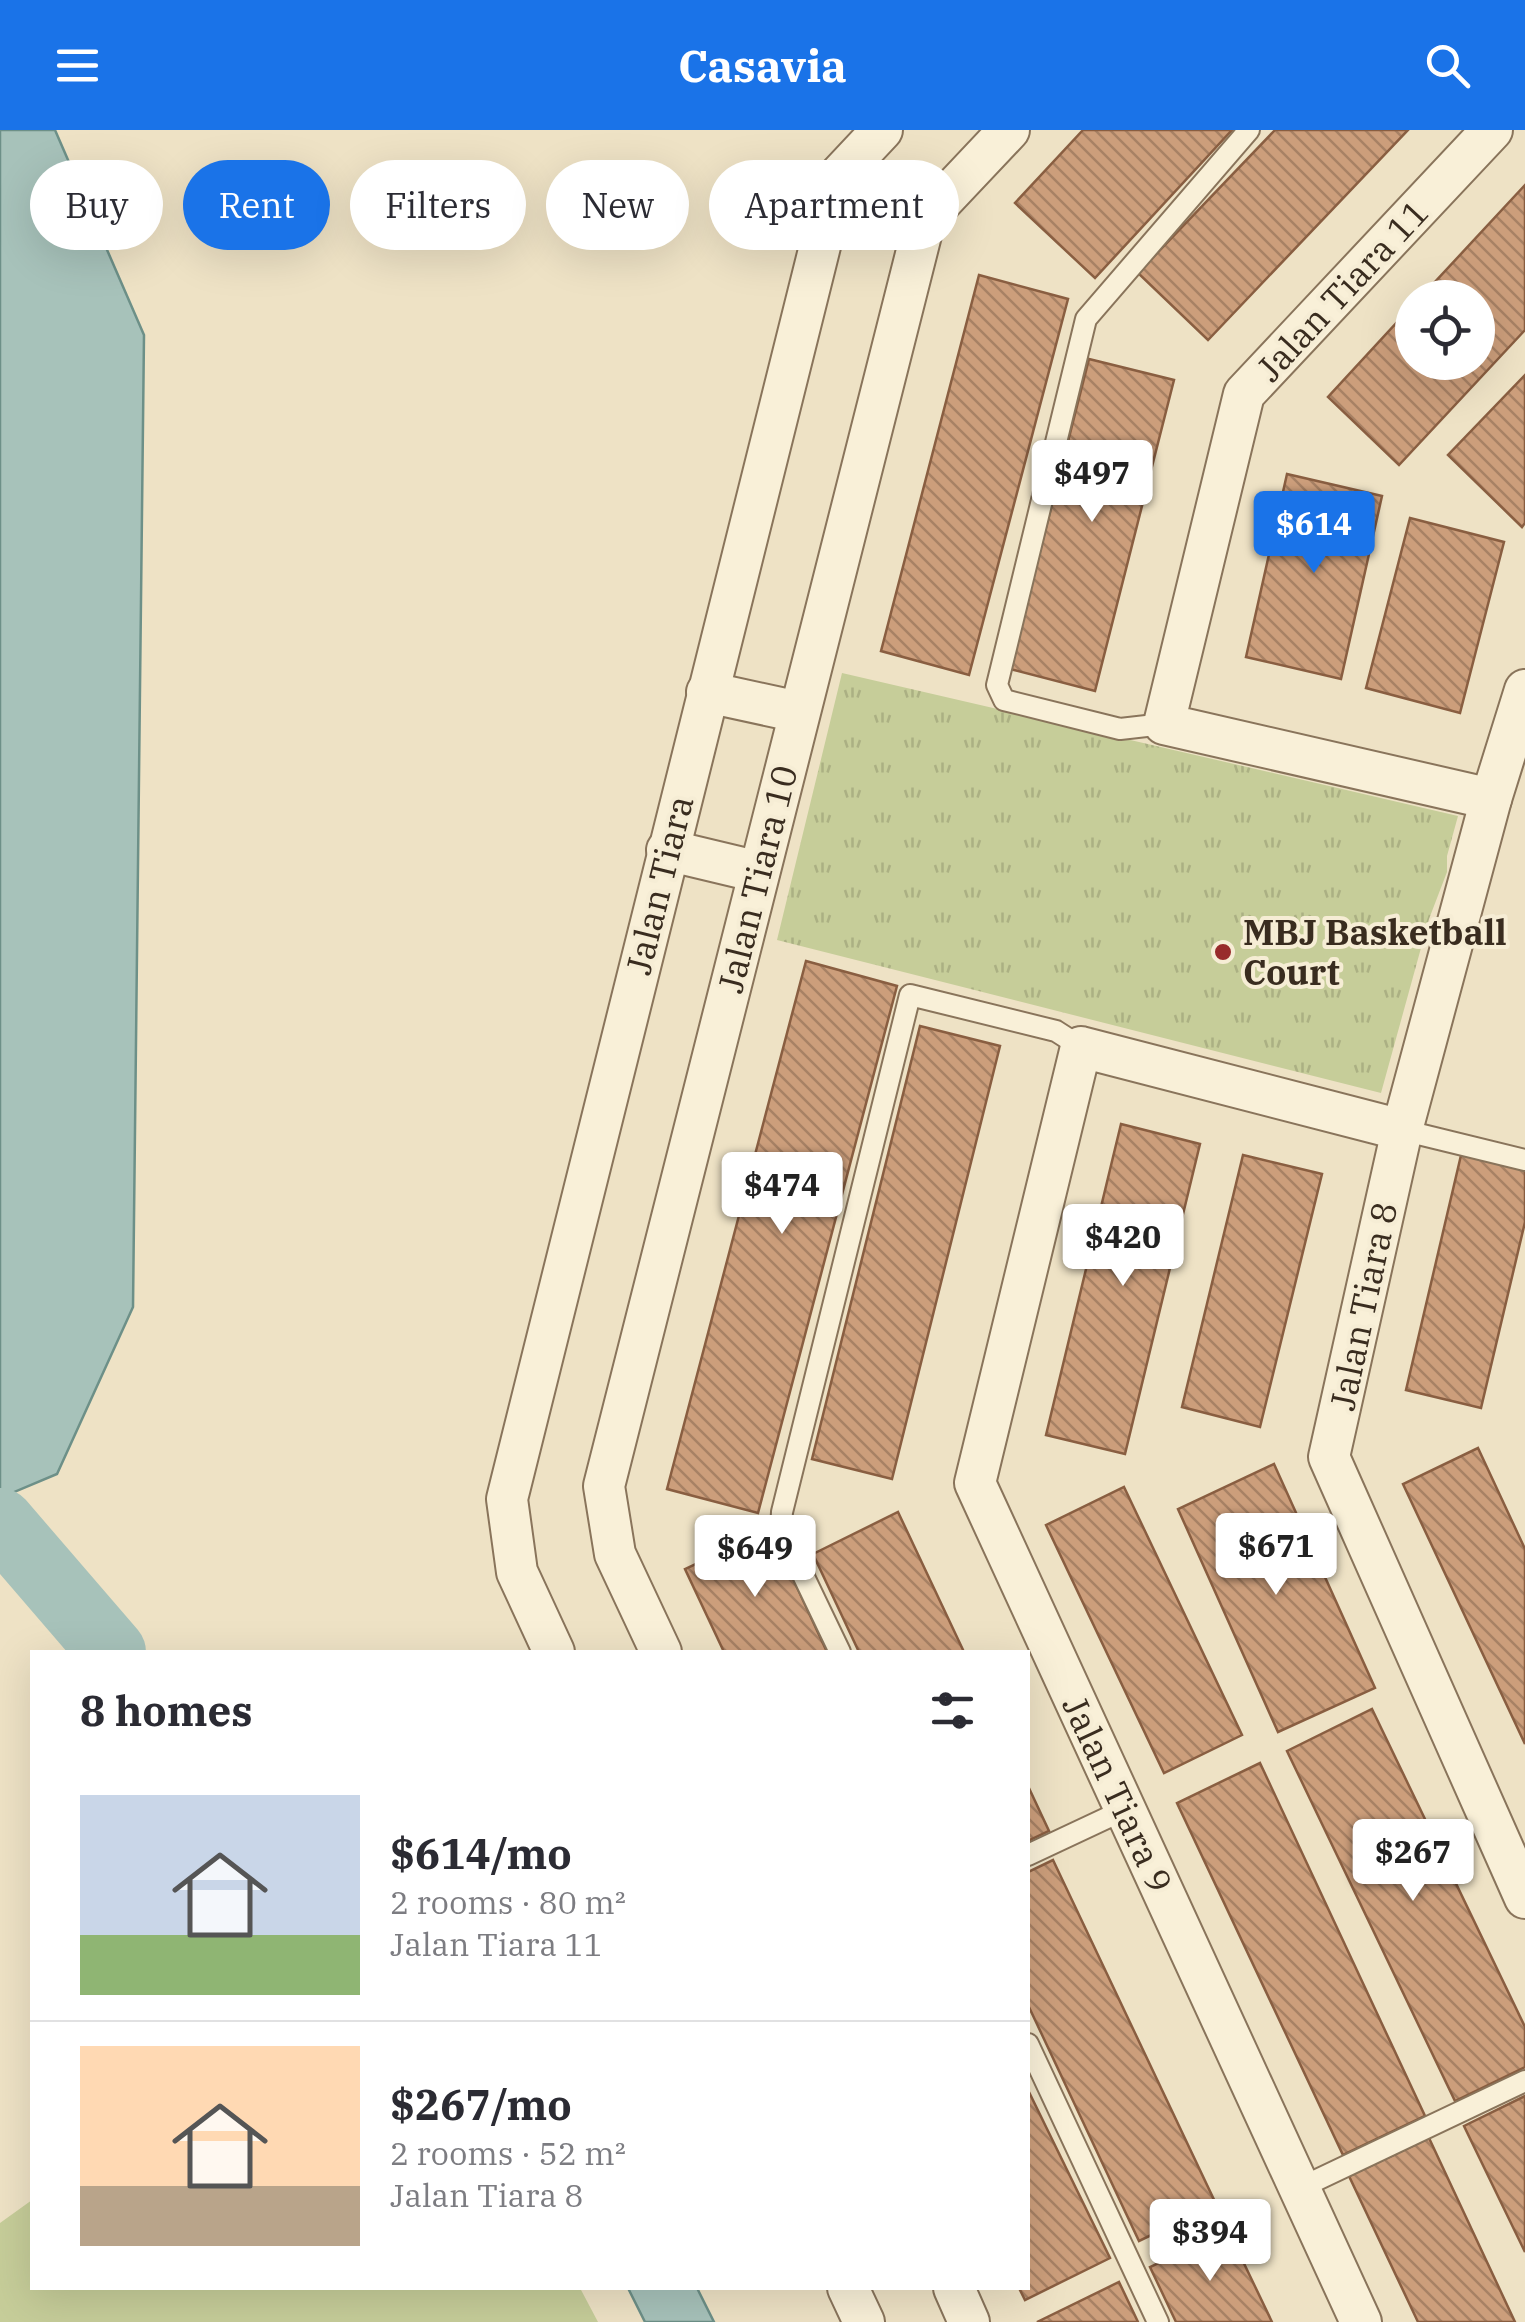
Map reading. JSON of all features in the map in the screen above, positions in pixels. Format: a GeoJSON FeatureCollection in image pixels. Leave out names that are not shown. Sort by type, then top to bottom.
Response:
{"type":"FeatureCollection","features":[{"type":"Feature","properties":{"kind":"street","name":"Jalan Tiara"},"geometry":{"type":"LineString","coordinates":[[553,1650],[517,1572],[507,1499],[837,178],[882,130]]}},
{"type":"Feature","properties":{"kind":"street","name":"Jalan Tiara 10"},"geometry":{"type":"LineString","coordinates":[[660,1650],[615,1554],[604,1486],[925,219],[1009,130]]}},
{"type":"Feature","properties":{"kind":"street","name":"Jalan Tiara 11"},"geometry":{"type":"LineString","coordinates":[[1164,724],[1244,394],[1492,130]]}},
{"type":"Feature","properties":{"kind":"street","name":"Jalan Tiara 8"},"geometry":{"type":"LineString","coordinates":[[1525,690],[1491,799],[1402,1130],[1330,1457],[1525,1898]]}},
{"type":"Feature","properties":{"kind":"street"},"geometry":{"type":"LineString","coordinates":[[708,692],[800,712]]}},
{"type":"Feature","properties":{"kind":"street"},"geometry":{"type":"LineString","coordinates":[[1164,724],[1491,799]]}},
{"type":"Feature","properties":{"kind":"street"},"geometry":{"type":"LineString","coordinates":[[667,850],[759,872]]}},
{"type":"Feature","properties":{"kind":"street"},"geometry":{"type":"LineString","coordinates":[[1081,1047],[1402,1130]]}},
{"type":"Feature","properties":{"kind":"street","name":"Jalan Tiara 9"},"geometry":{"type":"LineString","coordinates":[[1081,1047],[976,1482],[1362,2322]]}},
{"type":"Feature","properties":{"kind":"street"},"geometry":{"type":"LineString","coordinates":[[849,2290],[864,2322]]}},
{"type":"Feature","properties":{"kind":"street"},"geometry":{"type":"LineString","coordinates":[[955,2290],[969,2322]]}},
{"type":"Feature","properties":{"kind":"lane"},"geometry":{"type":"LineString","coordinates":[[1164,724],[1120,729],[1004,700],[997,685],[1086,319],[1249,130]]}},
{"type":"Feature","properties":{"kind":"lane"},"geometry":{"type":"LineString","coordinates":[[839,1650],[781,1529],[782,1512],[910,996],[1056,1031],[1081,1047]]}},
{"type":"Feature","properties":{"kind":"lane"},"geometry":{"type":"LineString","coordinates":[[1402,1130],[1525,1160]]}},
{"type":"Feature","properties":{"kind":"lane"},"geometry":{"type":"LineString","coordinates":[[1030,1853],[1126,1809]]}},
{"type":"Feature","properties":{"kind":"lane"},"geometry":{"type":"LineString","coordinates":[[1030,2048],[1158,2322]]}},
{"type":"Feature","properties":{"kind":"lane"},"geometry":{"type":"LineString","coordinates":[[1300,2188],[1525,2081]]}},
{"type":"Feature","properties":{"kind":"green space"},"geometry":{"type":"Polygon","coordinates":[[[842,673],[1458,816],[1447,856],[1447,872],[1429,919],[1381,1093],[777,940],[842,673]]]}},
{"type":"Feature","properties":{"kind":"green space"},"geometry":{"type":"Polygon","coordinates":[[[30,2201],[30,2290],[581,2290],[598,2322],[0,2322],[0,2223],[30,2201]]]}},
{"type":"Feature","properties":{"kind":"water"},"geometry":{"type":"Polygon","coordinates":[[[0,130],[55,130],[68,160],[30,160],[30,250],[107,250],[144,335],[133,1307],[57,1474],[0,1498],[0,130]]]}},
{"type":"Feature","properties":{"kind":"water"},"geometry":{"type":"Polygon","coordinates":[[[629,2290],[698,2290],[714,2322],[645,2322],[629,2290]]]}},
{"type":"Feature","properties":{"kind":"building"},"geometry":{"type":"Polygon","coordinates":[[[1083,130],[1232,130],[1095,278],[1015,203],[1083,130]]]}},
{"type":"Feature","properties":{"kind":"building"},"geometry":{"type":"Polygon","coordinates":[[[1275,130],[1408,130],[1208,340],[1138,273],[1275,130]]]}},
{"type":"Feature","properties":{"kind":"building"},"geometry":{"type":"Polygon","coordinates":[[[1525,185],[1525,330],[1495,362],[1495,280],[1437,280],[1525,185]]]}},
{"type":"Feature","properties":{"kind":"building"},"geometry":{"type":"Polygon","coordinates":[[[979,275],[1068,299],[969,675],[881,651],[979,275]]]}},
{"type":"Feature","properties":{"kind":"building"},"geometry":{"type":"Polygon","coordinates":[[[1395,324],[1395,380],[1478,380],[1399,465],[1328,397],[1395,324]]]}},
{"type":"Feature","properties":{"kind":"building"},"geometry":{"type":"Polygon","coordinates":[[[1089,359],[1174,380],[1095,691],[1010,669],[1089,359]]]}},
{"type":"Feature","properties":{"kind":"building"},"geometry":{"type":"Polygon","coordinates":[[[1525,375],[1525,523],[1522,527],[1448,455],[1525,375]]]}},
{"type":"Feature","properties":{"kind":"building"},"geometry":{"type":"Polygon","coordinates":[[[1287,474],[1382,496],[1341,679],[1246,657],[1287,474]]]}},
{"type":"Feature","properties":{"kind":"building"},"geometry":{"type":"Polygon","coordinates":[[[1410,518],[1504,542],[1460,713],[1366,688],[1410,518]]]}},
{"type":"Feature","properties":{"kind":"building"},"geometry":{"type":"Polygon","coordinates":[[[806,961],[897,986],[758,1513],[667,1489],[806,961]]]}},
{"type":"Feature","properties":{"kind":"building"},"geometry":{"type":"Polygon","coordinates":[[[920,1026],[1000,1046],[892,1479],[812,1459],[920,1026]]]}},
{"type":"Feature","properties":{"kind":"building"},"geometry":{"type":"Polygon","coordinates":[[[1121,1124],[1200,1144],[1125,1454],[1046,1435],[1121,1124]]]}},
{"type":"Feature","properties":{"kind":"building"},"geometry":{"type":"Polygon","coordinates":[[[1462,1151],[1525,1166],[1525,1222],[1481,1408],[1406,1390],[1462,1151]]]}},
{"type":"Feature","properties":{"kind":"building"},"geometry":{"type":"Polygon","coordinates":[[[1243,1155],[1322,1174],[1260,1427],[1182,1407],[1243,1155]]]}},
{"type":"Feature","properties":{"kind":"building"},"geometry":{"type":"Polygon","coordinates":[[[1478,1448],[1525,1549],[1525,1744],[1403,1484],[1478,1448]]]}},
{"type":"Feature","properties":{"kind":"building"},"geometry":{"type":"Polygon","coordinates":[[[1274,1464],[1375,1688],[1278,1732],[1178,1509],[1274,1464]]]}},
{"type":"Feature","properties":{"kind":"building"},"geometry":{"type":"Polygon","coordinates":[[[1124,1487],[1242,1735],[1164,1773],[1046,1525],[1124,1487]]]}},
{"type":"Feature","properties":{"kind":"building"},"geometry":{"type":"Polygon","coordinates":[[[898,1512],[963,1650],[858,1650],[813,1554],[898,1512]]]}},
{"type":"Feature","properties":{"kind":"building"},"geometry":{"type":"Polygon","coordinates":[[[770,1529],[826,1650],[723,1650],[685,1569],[770,1529]]]}},
{"type":"Feature","properties":{"kind":"building"},"geometry":{"type":"Polygon","coordinates":[[[1372,1709],[1525,2027],[1525,2067],[1455,2101],[1287,1751],[1372,1709]]]}},
{"type":"Feature","properties":{"kind":"building"},"geometry":{"type":"Polygon","coordinates":[[[1260,1763],[1425,2116],[1343,2155],[1177,1803],[1260,1763]]]}},
{"type":"Feature","properties":{"kind":"building"},"geometry":{"type":"Polygon","coordinates":[[[1030,1790],[1049,1831],[1030,1840],[1030,1790]]]}},
{"type":"Feature","properties":{"kind":"building"},"geometry":{"type":"Polygon","coordinates":[[[1053,1860],[1216,2204],[1139,2241],[1030,2009],[1030,1871],[1053,1860]]]}},
{"type":"Feature","properties":{"kind":"building"},"geometry":{"type":"Polygon","coordinates":[[[1030,2094],[1110,2258],[1025,2300],[1020,2290],[1030,2290],[1030,2094]]]}},
{"type":"Feature","properties":{"kind":"building"},"geometry":{"type":"Polygon","coordinates":[[[1525,2096],[1525,2252],[1464,2126],[1525,2096]]]}},
{"type":"Feature","properties":{"kind":"building"},"geometry":{"type":"Polygon","coordinates":[[[1429,2138],[1515,2322],[1418,2322],[1349,2176],[1429,2138]]]}},
{"type":"Feature","properties":{"kind":"building"},"geometry":{"type":"Polygon","coordinates":[[[1228,2230],[1272,2322],[1176,2322],[1150,2267],[1228,2230]]]}},
{"type":"Feature","properties":{"kind":"building"},"geometry":{"type":"Polygon","coordinates":[[[1119,2282],[1138,2322],[1037,2322],[1119,2282]]]}},
{"type":"Feature","properties":{"kind":"waterway"},"geometry":{"type":"LineString","coordinates":[[0,1522],[110,1650]]}},
{"type":"Feature","properties":{"kind":"place","name":"MBJ Basketball Court"},"geometry":{"type":"Point","coordinates":[1223,952]}}]}
